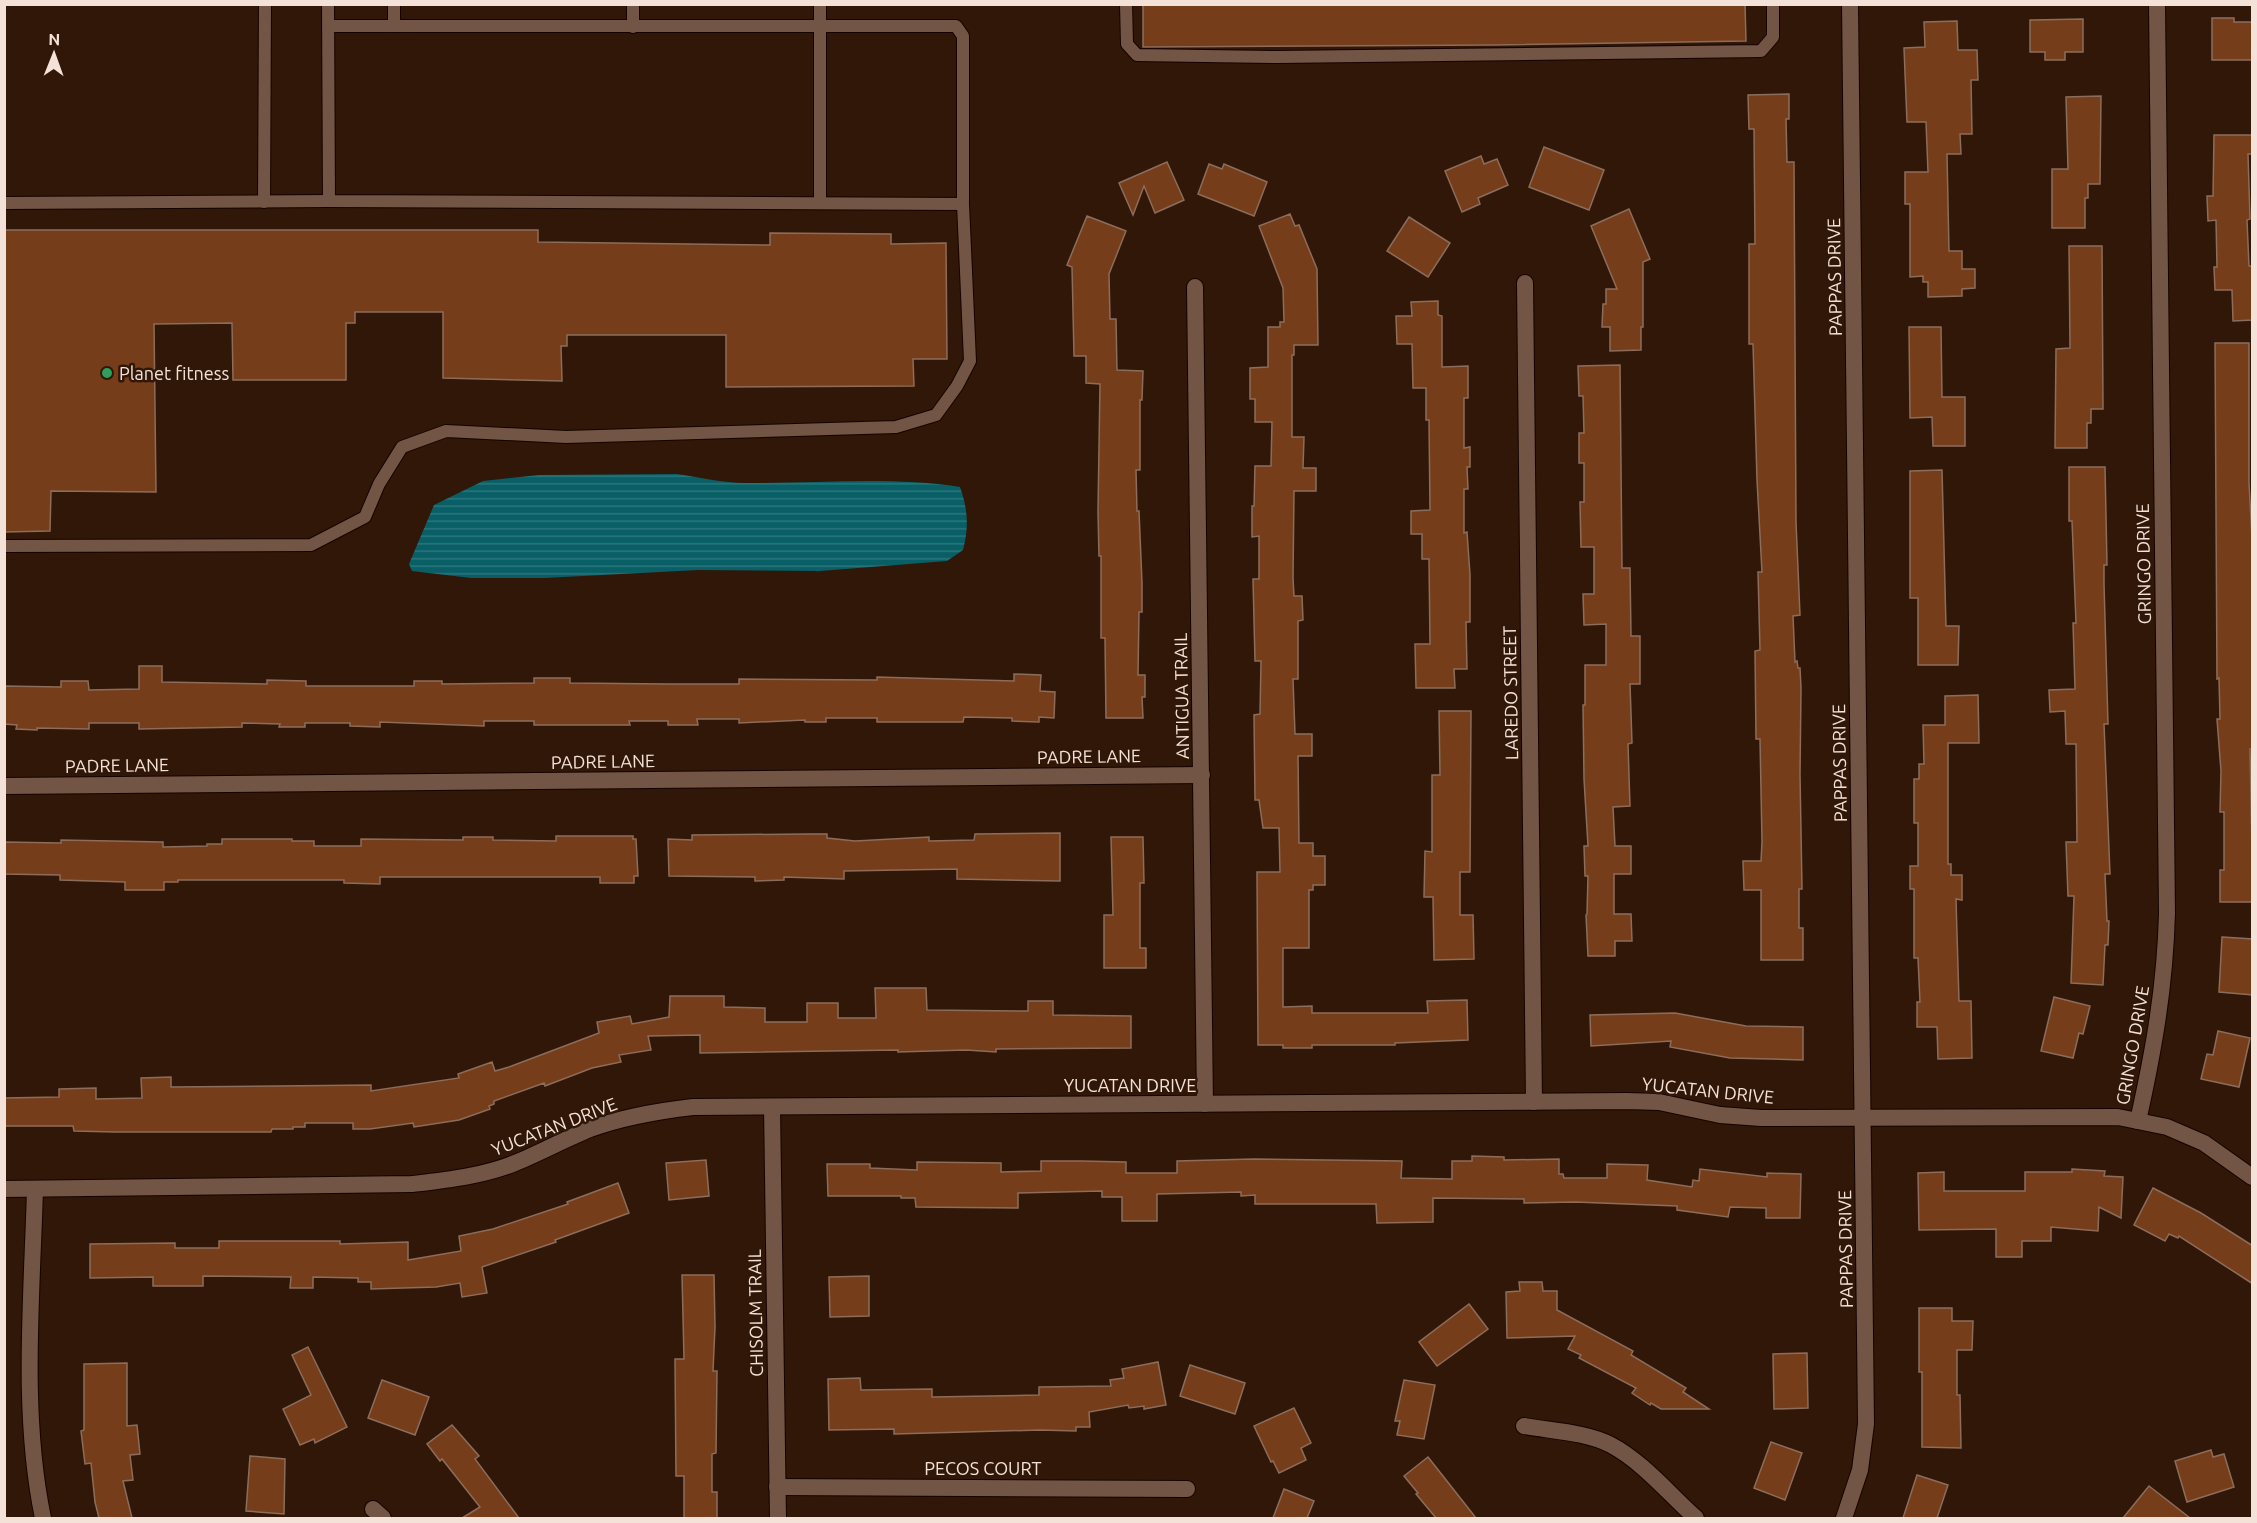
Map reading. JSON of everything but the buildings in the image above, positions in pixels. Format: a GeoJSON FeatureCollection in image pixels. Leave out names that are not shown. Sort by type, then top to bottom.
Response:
{"type":"FeatureCollection","features":[{"type":"Feature","properties":{"kind":"street","name":"PAPPAS DRIVE"},"geometry":{"type":"LineString","coordinates":[[1844,1518],[1860,1470],[1866,1424],[1850,4]]}},
{"type":"Feature","properties":{"kind":"street","name":"GRINGO DRIVE"},"geometry":{"type":"LineString","coordinates":[[2138,1121],[2159,1017],[2165,963],[2167,913],[2157,4]]}},
{"type":"Feature","properties":{"kind":"street","name":"LAREDO STREET"},"geometry":{"type":"LineString","coordinates":[[1525,283],[1534,1102]]}},
{"type":"Feature","properties":{"kind":"street","name":"ANTIGUA TRAIL"},"geometry":{"type":"LineString","coordinates":[[1195,287],[1205,1104]]}},
{"type":"Feature","properties":{"kind":"street","name":"PADRE LANE"},"geometry":{"type":"LineString","coordinates":[[4,786],[1202,775]]}},
{"type":"Feature","properties":{"kind":"street","name":"YUCATAN DRIVE"},"geometry":{"type":"LineString","coordinates":[[4,1189],[412,1184],[459,1178],[493,1170],[542,1153],[589,1130],[646,1113],[693,1107],[1534,1102],[1659,1102],[1736,1117],[2103,1116],[2167,1127],[2204,1143],[2253,1177]]}},
{"type":"Feature","properties":{"kind":"street","name":"CHISOLM TRAIL"},"geometry":{"type":"LineString","coordinates":[[772,1107],[778,1518]]}},
{"type":"Feature","properties":{"kind":"street"},"geometry":{"type":"LineString","coordinates":[[35,1189],[30,1412],[35,1468],[44,1518]]}},
{"type":"Feature","properties":{"kind":"street"},"geometry":{"type":"LineString","coordinates":[[1524,1426],[1584,1437],[1610,1445],[1639,1464],[1696,1518]]}},
{"type":"Feature","properties":{"kind":"street","name":"PECOS COURT"},"geometry":{"type":"LineString","coordinates":[[777,1487],[1187,1489]]}},
{"type":"Feature","properties":{"kind":"lane"},"geometry":{"type":"LineString","coordinates":[[264,202],[265,4]]}},
{"type":"Feature","properties":{"kind":"lane"},"geometry":{"type":"LineString","coordinates":[[328,4],[329,201]]}},
{"type":"Feature","properties":{"kind":"lane"},"geometry":{"type":"LineString","coordinates":[[393,26],[394,4]]}},
{"type":"Feature","properties":{"kind":"lane"},"geometry":{"type":"LineString","coordinates":[[633,4],[633,27]]}},
{"type":"Feature","properties":{"kind":"lane"},"geometry":{"type":"LineString","coordinates":[[820,4],[820,204]]}},
{"type":"Feature","properties":{"kind":"lane"},"geometry":{"type":"LineString","coordinates":[[1126,4],[1128,44],[1137,55],[1278,57],[1761,51],[1773,37],[1773,4]]}},
{"type":"Feature","properties":{"kind":"lane"},"geometry":{"type":"LineString","coordinates":[[4,546],[311,545],[365,517],[380,484],[402,447],[446,431],[566,436],[896,427],[936,414],[957,386],[970,361],[963,204],[963,36],[956,26],[328,26]]}},
{"type":"Feature","properties":{"kind":"lane"},"geometry":{"type":"LineString","coordinates":[[4,203],[329,201],[963,204]]}},
{"type":"Feature","properties":{"kind":"water"},"geometry":{"type":"Polygon","coordinates":[[[677,474],[737,483],[880,481],[960,487],[967,518],[963,550],[947,561],[820,571],[698,570],[544,578],[471,578],[412,571],[409,564],[434,505],[483,481],[539,475],[677,474]]]}},
{"type":"Feature","properties":{"kind":"place","name":"Planet fitness"},"geometry":{"type":"Point","coordinates":[107,373]}}]}
